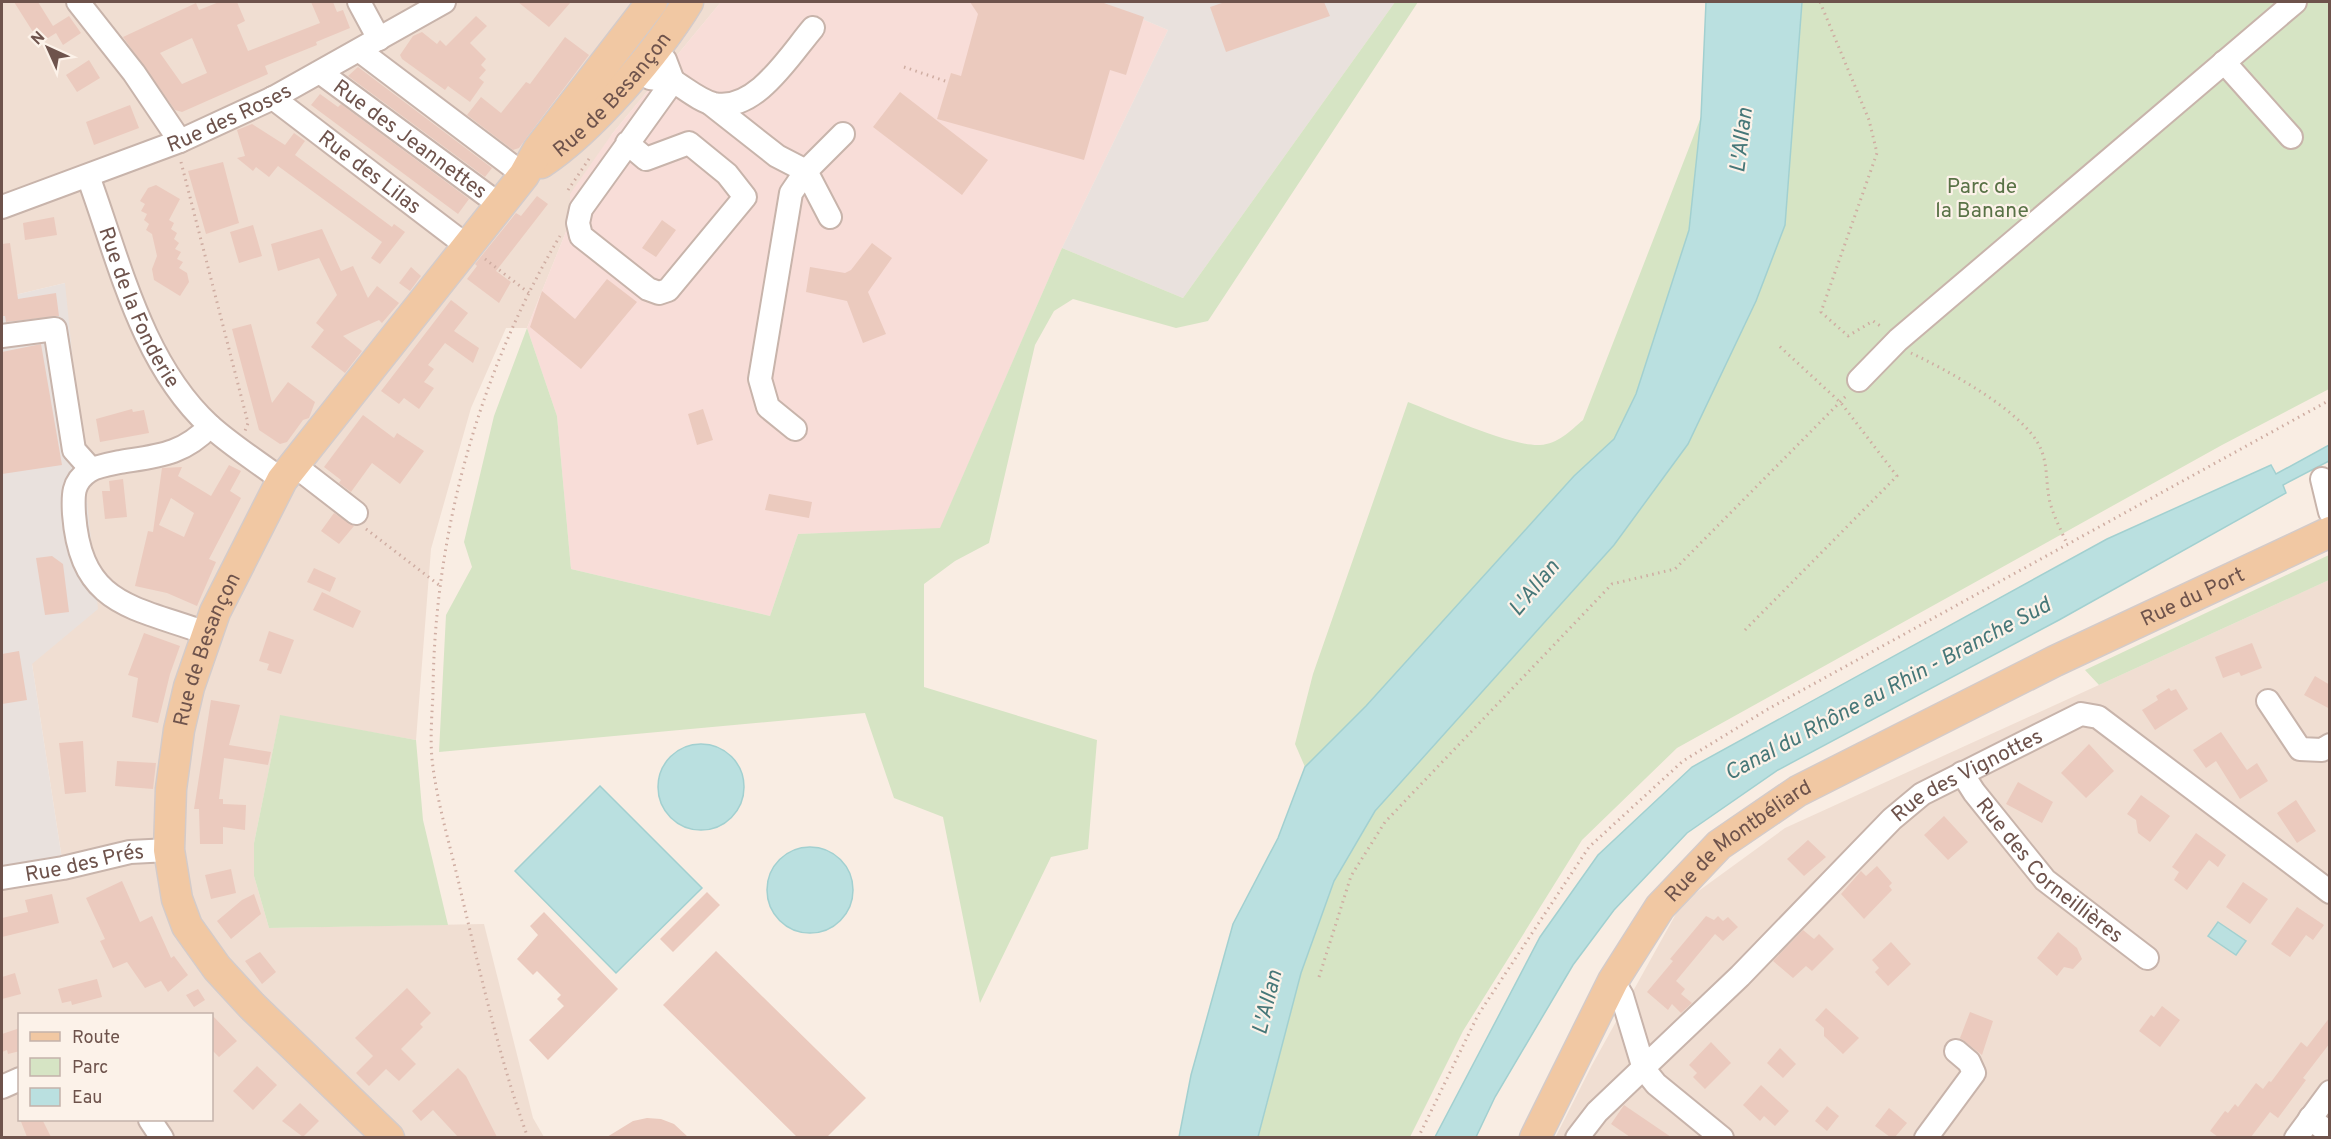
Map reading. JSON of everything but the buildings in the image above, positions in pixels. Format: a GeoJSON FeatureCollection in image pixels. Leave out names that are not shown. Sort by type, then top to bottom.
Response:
{"type":"FeatureCollection","features":[{"type":"Feature","properties":{"kind":"main road","name":"Rue de Besançon"},"geometry":{"type":"LineString","coordinates":[[389,1137],[283,1038],[217,968],[196,940],[180,908],[169,850],[171,789],[179,730],[206,633],[234,572],[288,473],[524,175],[538,150],[652,2]]}},
{"type":"Feature","properties":{"kind":"main road","name":"Rue de Besançon"},"geometry":{"type":"LineString","coordinates":[[524,175],[586,128],[645,59],[688,2]]}},
{"type":"Feature","properties":{"kind":"main road","name":"Rue du Port"},"geometry":{"type":"LineString","coordinates":[[2055,661],[2330,532]]}},
{"type":"Feature","properties":{"kind":"main road","name":"Rue de Montbéliard"},"geometry":{"type":"LineString","coordinates":[[1535,1137],[1613,981],[1660,907],[1719,845],[1798,791],[2055,661]]}},
{"type":"Feature","properties":{"kind":"street"},"geometry":{"type":"LineString","coordinates":[[78,2],[134,73],[180,141]]}},
{"type":"Feature","properties":{"kind":"street"},"geometry":{"type":"LineString","coordinates":[[359,2],[369,45],[524,175]]}},
{"type":"Feature","properties":{"kind":"street","name":"Rue des Roses"},"geometry":{"type":"LineString","coordinates":[[2,207],[180,141],[273,98],[444,2]]}},
{"type":"Feature","properties":{"kind":"street"},"geometry":{"type":"LineString","coordinates":[[1859,380],[1898,340],[2295,2]]}},
{"type":"Feature","properties":{"kind":"street"},"geometry":{"type":"LineString","coordinates":[[711,104],[730,105],[745,101],[757,93],[813,27]]}},
{"type":"Feature","properties":{"kind":"street"},"geometry":{"type":"LineString","coordinates":[[622,40],[645,59],[650,78],[673,81],[711,104],[777,156],[806,171],[830,217]]}},
{"type":"Feature","properties":{"kind":"street"},"geometry":{"type":"LineString","coordinates":[[2224,62],[2291,137]]}},
{"type":"Feature","properties":{"kind":"street","name":"Rue des Jeannettes"},"geometry":{"type":"LineString","coordinates":[[321,73],[500,205]]}},
{"type":"Feature","properties":{"kind":"street"},"geometry":{"type":"LineString","coordinates":[[627,143],[646,159],[690,143],[727,174],[745,197],[668,290],[658,292],[648,289],[581,236],[578,223],[581,209],[627,143],[673,81]]}},
{"type":"Feature","properties":{"kind":"street","name":"Rue des Lilas"},"geometry":{"type":"LineString","coordinates":[[273,98],[467,246]]}},
{"type":"Feature","properties":{"kind":"street"},"geometry":{"type":"LineString","coordinates":[[795,429],[768,407],[760,379],[791,193],[806,171],[843,134]]}},
{"type":"Feature","properties":{"kind":"street","name":"Rue de la Fonderie"},"geometry":{"type":"LineString","coordinates":[[88,176],[149,340],[180,390],[210,426],[235,444],[356,513]]}},
{"type":"Feature","properties":{"kind":"street"},"geometry":{"type":"LineString","coordinates":[[2,336],[55,329],[74,450],[91,470]]}},
{"type":"Feature","properties":{"kind":"street"},"geometry":{"type":"LineString","coordinates":[[206,633],[112,598],[92,579],[82,560],[76,538],[72,492],[80,478],[91,470],[170,453],[187,446],[210,426]]}},
{"type":"Feature","properties":{"kind":"street"},"geometry":{"type":"LineString","coordinates":[[2322,479],[2330,512]]}},
{"type":"Feature","properties":{"kind":"street"},"geometry":{"type":"LineString","coordinates":[[2268,701],[2300,749],[2322,750],[2330,745]]}},
{"type":"Feature","properties":{"kind":"street","name":"Rue des Vignottes"},"geometry":{"type":"LineString","coordinates":[[1577,1137],[1597,1112],[1644,1070],[1740,976],[1892,819],[1922,794],[2081,714],[2091,714],[2330,892]]}},
{"type":"Feature","properties":{"kind":"street","name":"Rue des Corneillières"},"geometry":{"type":"LineString","coordinates":[[1962,773],[1974,792],[2045,880],[2147,958]]}},
{"type":"Feature","properties":{"kind":"street","name":"Rue des Prés"},"geometry":{"type":"LineString","coordinates":[[2,878],[63,868],[130,852],[169,850]]}},
{"type":"Feature","properties":{"kind":"street"},"geometry":{"type":"LineString","coordinates":[[1613,981],[1622,996],[1644,1070],[1656,1084],[1722,1137]]}},
{"type":"Feature","properties":{"kind":"street"},"geometry":{"type":"LineString","coordinates":[[1926,1137],[1974,1073],[1968,1062],[1956,1052]]}},
{"type":"Feature","properties":{"kind":"street"},"geometry":{"type":"LineString","coordinates":[[2,1087],[18,1080]]}},
{"type":"Feature","properties":{"kind":"street"},"geometry":{"type":"LineString","coordinates":[[2296,1137],[2330,1092]]}},
{"type":"Feature","properties":{"kind":"street"},"geometry":{"type":"LineString","coordinates":[[2310,1118],[2330,1134]]}},
{"type":"Feature","properties":{"kind":"street"},"geometry":{"type":"LineString","coordinates":[[151,1121],[162,1137]]}},
{"type":"Feature","properties":{"kind":"path"},"geometry":{"type":"LineString","coordinates":[[1820,2],[1869,120],[1877,153],[1821,312],[1848,336],[1873,321],[1898,340],[1909,352],[1952,372],[2025,426],[2040,447],[2048,475],[2050,505],[2067,545]]}},
{"type":"Feature","properties":{"kind":"path"},"geometry":{"type":"LineString","coordinates":[[904,67],[948,82]]}},
{"type":"Feature","properties":{"kind":"path"},"geometry":{"type":"LineString","coordinates":[[180,141],[180,158],[248,423],[235,444]]}},
{"type":"Feature","properties":{"kind":"path"},"geometry":{"type":"LineString","coordinates":[[568,193],[570,184],[598,146]]}},
{"type":"Feature","properties":{"kind":"path"},"geometry":{"type":"LineString","coordinates":[[528,1137],[482,982],[432,758],[433,647],[439,585],[448,528],[478,418],[529,293],[564,230]]}},
{"type":"Feature","properties":{"kind":"path"},"geometry":{"type":"LineString","coordinates":[[467,246],[529,293]]}},
{"type":"Feature","properties":{"kind":"path"},"geometry":{"type":"LineString","coordinates":[[1744,630],[1897,476],[1841,403],[1776,344]]}},
{"type":"Feature","properties":{"kind":"path"},"geometry":{"type":"LineString","coordinates":[[1319,977],[1351,876],[1385,822],[1612,584],[1675,569],[1841,403],[1859,380]]}},
{"type":"Feature","properties":{"kind":"path"},"geometry":{"type":"LineString","coordinates":[[1418,1137],[1478,1015],[1589,846],[1683,761],[1768,709],[2330,400]]}},
{"type":"Feature","properties":{"kind":"path"},"geometry":{"type":"LineString","coordinates":[[356,513],[364,528],[439,585]]}},
{"type":"Feature","properties":{"kind":"shaded area"},"geometry":{"type":"Polygon","coordinates":[[[2,2],[721,2],[612,134],[574,212],[527,328],[506,328],[471,408],[431,549],[416,740],[280,716],[254,843],[254,876],[269,928],[484,924],[533,1118],[544,1137],[2,1137],[2,875],[63,866],[32,664],[65,283],[2,298],[2,2]]]}},
{"type":"Feature","properties":{"kind":"shaded area"},"geometry":{"type":"Polygon","coordinates":[[[721,2],[1102,2],[1168,30],[1062,248],[940,529],[798,534],[770,616],[571,569],[557,416],[527,328],[574,212],[570,206],[570,194],[612,134],[721,2]]]}},
{"type":"Feature","properties":{"kind":"shaded area"},"geometry":{"type":"Polygon","coordinates":[[[1102,2],[1395,2],[1183,298],[1062,248],[1168,30],[1102,2]]]}},
{"type":"Feature","properties":{"kind":"shaded area"},"geometry":{"type":"Polygon","coordinates":[[[65,283],[98,609],[32,664],[63,866],[2,875],[2,298],[65,283]]]}},
{"type":"Feature","properties":{"kind":"shaded area"},"geometry":{"type":"Polygon","coordinates":[[[2329,580],[2329,1137],[1555,1138],[1592,1065],[1682,903],[1785,828],[2329,580]]]}},
{"type":"Feature","properties":{"kind":"green space"},"geometry":{"type":"Polygon","coordinates":[[[1395,2],[1418,2],[1208,321],[1176,328],[1073,299],[1054,311],[1035,345],[989,543],[955,561],[924,584],[924,687],[1097,740],[1088,849],[1051,857],[980,1003],[943,817],[894,798],[865,713],[439,752],[446,615],[472,567],[464,542],[494,416],[527,328],[557,416],[571,569],[770,616],[798,534],[940,528],[1062,248],[1183,298],[1395,2]]]}},
{"type":"Feature","properties":{"kind":"green space","name":"Parc de la Banane"},"geometry":{"type":"Polygon","coordinates":[[[1802,2],[2329,2],[2329,389],[2222,445],[1677,748],[1582,840],[1463,1031],[1410,1137],[1258,1138],[1301,973],[1334,881],[1375,811],[1614,545],[1688,444],[1756,301],[1785,225],[1802,2]]]}},
{"type":"Feature","properties":{"kind":"green space"},"geometry":{"type":"Polygon","coordinates":[[[1701,117],[1689,230],[1636,394],[1614,439],[1574,476],[1366,706],[1305,767],[1295,744],[1313,674],[1408,402],[1494,435],[1527,444],[1540,445],[1552,442],[1583,420],[1701,117]]]}},
{"type":"Feature","properties":{"kind":"green space"},"geometry":{"type":"Polygon","coordinates":[[[2329,555],[2329,580],[2099,685],[2085,670],[2329,555]]]}},
{"type":"Feature","properties":{"kind":"green space"},"geometry":{"type":"Polygon","coordinates":[[[280,715],[416,740],[423,820],[448,925],[269,928],[254,876],[254,843],[280,715]]]}},
{"type":"Feature","properties":{"kind":"water","name":"L'Allan"},"geometry":{"type":"Polygon","coordinates":[[[1706,2],[1802,2],[1785,225],[1756,301],[1688,444],[1614,545],[1375,811],[1334,881],[1301,973],[1258,1137],[1179,1137],[1191,1075],[1233,924],[1278,838],[1305,767],[1366,706],[1574,476],[1614,439],[1636,394],[1689,230],[1701,117],[1706,2]]]}},
{"type":"Feature","properties":{"kind":"water","name":"Canal du Rhône au Rhin - Branche Sud"},"geometry":{"type":"Polygon","coordinates":[[[2329,445],[2329,461],[2283,485],[2286,493],[2059,620],[1778,770],[1687,833],[1614,910],[1573,965],[1495,1097],[1476,1137],[1435,1137],[1540,937],[1598,855],[1692,767],[2107,539],[2271,465],[2276,474],[2329,445]]]}},
{"type":"Feature","properties":{"kind":"water"},"geometry":{"type":"Polygon","coordinates":[[[701,744],[725,751],[737,763],[744,787],[737,811],[725,823],[701,830],[677,823],[665,811],[658,787],[665,763],[677,751],[701,744]]]}},
{"type":"Feature","properties":{"kind":"water"},"geometry":{"type":"Polygon","coordinates":[[[600,786],[702,888],[616,973],[515,871],[600,786]]]}},
{"type":"Feature","properties":{"kind":"water"},"geometry":{"type":"Polygon","coordinates":[[[810,847],[826,851],[840,860],[849,874],[853,890],[849,906],[840,920],[826,929],[810,933],[794,929],[780,920],[771,906],[767,890],[771,874],[780,860],[794,851],[810,847]]]}},
{"type":"Feature","properties":{"kind":"water"},"geometry":{"type":"Polygon","coordinates":[[[2218,922],[2246,941],[2236,955],[2208,936],[2218,922]]]}}]}
